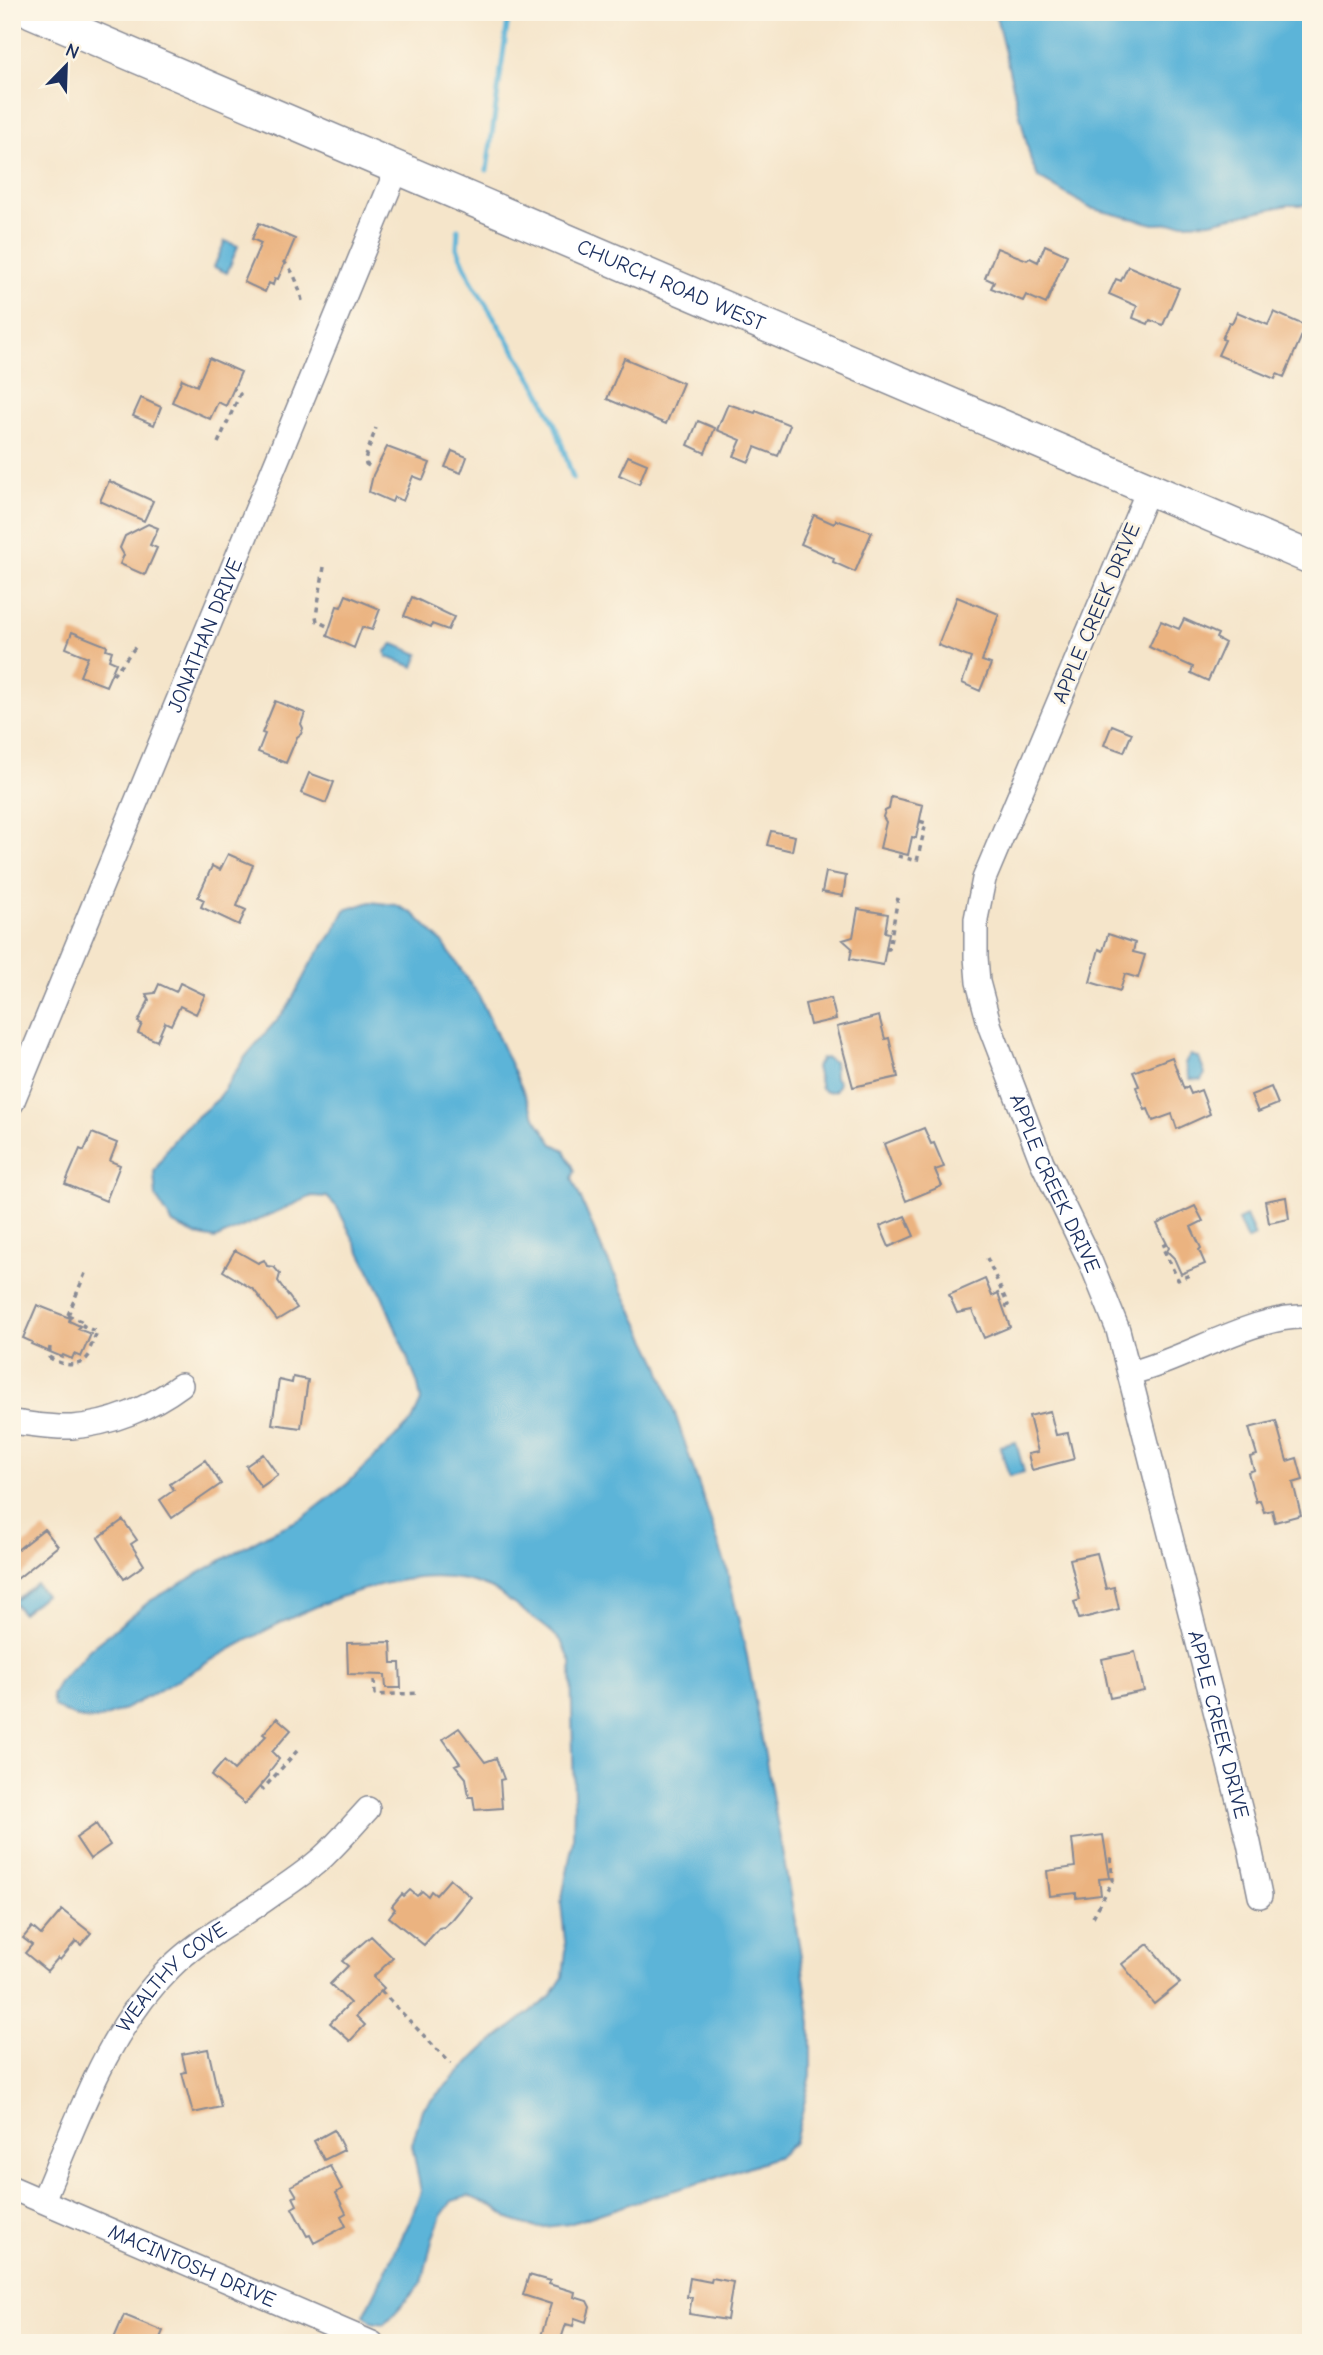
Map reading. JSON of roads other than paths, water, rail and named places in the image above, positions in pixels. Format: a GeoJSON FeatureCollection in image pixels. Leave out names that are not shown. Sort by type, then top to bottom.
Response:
{"type":"FeatureCollection","features":[{"type":"Feature","properties":{"kind":"street","name":"CHURCH ROAD WEST"},"geometry":{"type":"LineString","coordinates":[[32,12],[1311,558]]}},
{"type":"Feature","properties":{"kind":"street","name":"JONATHAN DRIVE"},"geometry":{"type":"LineString","coordinates":[[12,1103],[397,169]]}},
{"type":"Feature","properties":{"kind":"street","name":"APPLE CREEK DRIVE"},"geometry":{"type":"LineString","coordinates":[[1149,488],[984,879],[975,919],[978,982],[990,1027],[1042,1162],[1106,1297],[1130,1373],[1249,1843],[1260,1896]]}},
{"type":"Feature","properties":{"kind":"street"},"geometry":{"type":"LineString","coordinates":[[1130,1373],[1163,1364],[1271,1320],[1296,1316],[1311,1317]]}},
{"type":"Feature","properties":{"kind":"street"},"geometry":{"type":"LineString","coordinates":[[12,1422],[71,1427],[115,1418],[161,1399],[181,1385]]}},
{"type":"Feature","properties":{"kind":"street","name":"WEALTHY COVE"},"geometry":{"type":"LineString","coordinates":[[43,2200],[102,2068],[126,2023],[146,1995],[170,1968],[197,1944],[268,1898],[324,1856],[368,1809]]}},
{"type":"Feature","properties":{"kind":"street","name":"MACINTOSH DRIVE"},"geometry":{"type":"LineString","coordinates":[[12,2188],[372,2343]]}},
{"type":"Feature","properties":{"kind":"water"},"geometry":{"type":"Polygon","coordinates":[[[995,12],[1311,12],[1311,205],[1288,205],[1210,222],[1154,224],[1090,208],[1038,177],[1031,161],[995,12]]]}},
{"type":"Feature","properties":{"kind":"water"},"geometry":{"type":"Polygon","coordinates":[[[225,241],[238,246],[227,273],[214,267],[225,241]]]}},
{"type":"Feature","properties":{"kind":"water"},"geometry":{"type":"Polygon","coordinates":[[[393,644],[419,654],[414,667],[387,657],[386,651],[393,644]]]}},
{"type":"Feature","properties":{"kind":"water"},"geometry":{"type":"Polygon","coordinates":[[[370,902],[396,905],[414,914],[443,943],[479,996],[536,1119],[553,1144],[565,1150],[575,1171],[572,1178],[602,1249],[658,1363],[726,1566],[747,1656],[811,2023],[811,2075],[795,2142],[779,2156],[569,2224],[537,2228],[511,2220],[494,2207],[469,2196],[452,2201],[441,2216],[433,2237],[422,2283],[385,2324],[371,2322],[364,2315],[411,2219],[421,2191],[412,2145],[422,2109],[484,2048],[550,1997],[563,1977],[566,1950],[561,1903],[573,1841],[574,1800],[571,1662],[565,1649],[557,1637],[545,1627],[493,1589],[454,1578],[415,1578],[374,1586],[291,1618],[109,1716],[93,1720],[75,1717],[54,1706],[52,1695],[59,1682],[90,1649],[150,1601],[266,1535],[303,1518],[347,1484],[412,1421],[421,1401],[418,1384],[382,1295],[337,1207],[327,1197],[312,1196],[215,1239],[196,1235],[173,1224],[156,1197],[154,1172],[169,1146],[184,1128],[218,1099],[245,1057],[288,1007],[311,963],[345,910],[370,902]]]}},
{"type":"Feature","properties":{"kind":"water"},"geometry":{"type":"Polygon","coordinates":[[[1191,1055],[1199,1058],[1205,1074],[1201,1080],[1190,1079],[1185,1063],[1191,1055]]]}},
{"type":"Feature","properties":{"kind":"water"},"geometry":{"type":"Polygon","coordinates":[[[827,1058],[834,1062],[835,1077],[839,1083],[835,1091],[826,1092],[821,1088],[816,1067],[821,1059],[827,1058]]]}},
{"type":"Feature","properties":{"kind":"water"},"geometry":{"type":"Polygon","coordinates":[[[1246,1216],[1255,1236],[1247,1240],[1238,1220],[1246,1216]]]}},
{"type":"Feature","properties":{"kind":"water"},"geometry":{"type":"Polygon","coordinates":[[[1016,1442],[1024,1472],[1009,1476],[1000,1446],[1016,1442]]]}},
{"type":"Feature","properties":{"kind":"water"},"geometry":{"type":"Polygon","coordinates":[[[36,1584],[45,1595],[22,1613],[13,1602],[36,1584]]]}},
{"type":"Feature","properties":{"kind":"waterway"},"geometry":{"type":"LineString","coordinates":[[487,170],[509,12]]}},
{"type":"Feature","properties":{"kind":"waterway"},"geometry":{"type":"LineString","coordinates":[[458,229],[457,248],[472,282],[540,392],[556,427],[573,478]]}}]}
